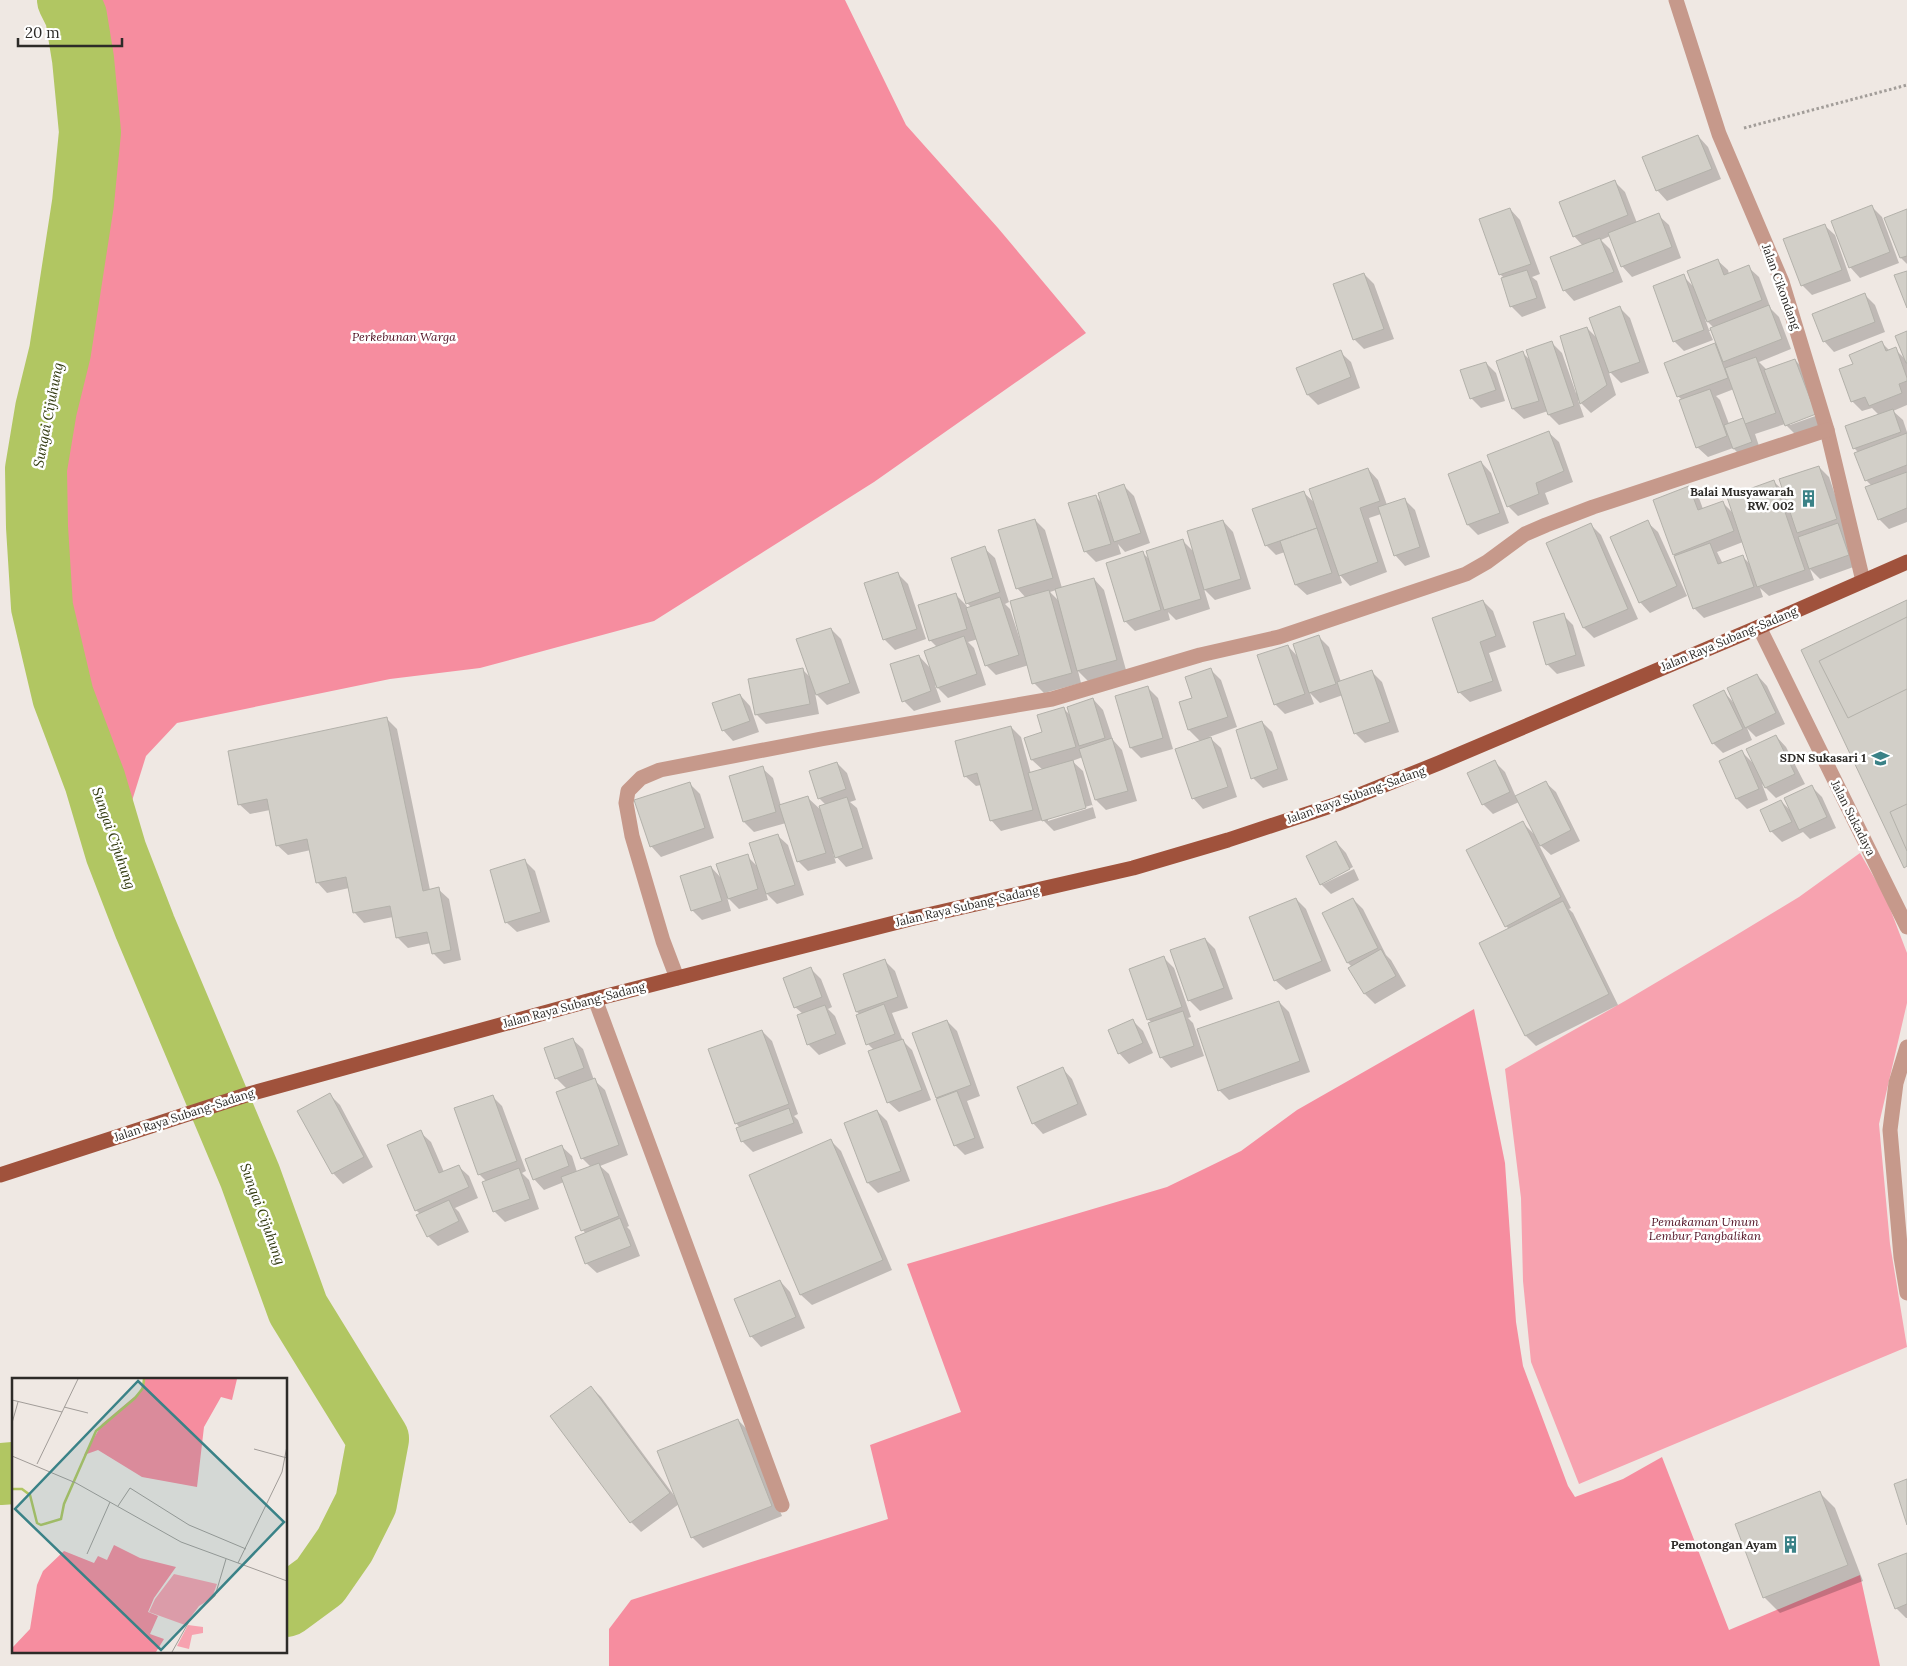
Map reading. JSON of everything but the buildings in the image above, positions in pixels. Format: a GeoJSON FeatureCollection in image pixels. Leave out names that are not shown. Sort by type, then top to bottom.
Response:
{"type":"FeatureCollection","features":[{"type":"Feature","properties":{"kind":"main road","name":"Jalan Raya Subang-Sadang"},"geometry":{"type":"LineString","coordinates":[[0,1175],[249,1094],[595,999],[910,920],[1133,868],[1228,840],[1337,804],[1439,763],[1759,628],[1907,562]]}},
{"type":"Feature","properties":{"kind":"street","name":"Jalan Cikondang"},"geometry":{"type":"LineString","coordinates":[[1676,0],[1719,134],[1782,282],[1827,430],[1863,581]]}},
{"type":"Feature","properties":{"kind":"street"},"geometry":{"type":"LineString","coordinates":[[677,978],[660,931],[632,836],[627,812],[628,791],[641,778],[660,770],[736,755],[1052,699],[1200,654],[1280,636],[1466,574],[1487,562],[1525,534],[1586,510],[1827,430]]}},
{"type":"Feature","properties":{"kind":"street","name":"Jalan Sukadaya"},"geometry":{"type":"LineString","coordinates":[[1759,628],[1907,927]]}},
{"type":"Feature","properties":{"kind":"street"},"geometry":{"type":"LineString","coordinates":[[595,999],[782,1505]]}},
{"type":"Feature","properties":{"kind":"street"},"geometry":{"type":"LineString","coordinates":[[1907,1048],[1896,1083],[1890,1130],[1901,1257],[1907,1293]]}},
{"type":"Feature","properties":{"kind":"path"},"geometry":{"type":"LineString","coordinates":[[1719,134],[1907,85]]}},
{"type":"Feature","properties":{"kind":"green space","name":"Perkebunan Warga"},"geometry":{"type":"Polygon","coordinates":[[[68,0],[845,0],[906,125],[998,228],[1086,333],[874,482],[654,621],[480,668],[390,679],[177,723],[146,756],[116,852],[95,781],[63,696],[42,607],[37,527],[36,469],[60,352],[83,203],[90,132],[83,59],[76,16],[68,0]]]}},
{"type":"Feature","properties":{"kind":"green space","name":"Pemakaman Umum Lembur Pangbalikan"},"geometry":{"type":"Polygon","coordinates":[[[1860,853],[1886,898],[1907,953],[1907,1003],[1879,1124],[1890,1244],[1907,1347],[1579,1484],[1531,1362],[1523,1281],[1521,1198],[1505,1069],[1625,1001],[1799,897],[1860,853]]]}},
{"type":"Feature","properties":{"kind":"green space"},"geometry":{"type":"Polygon","coordinates":[[[1474,1009],[1505,1163],[1516,1322],[1523,1366],[1568,1486],[1575,1497],[1623,1479],[1662,1457],[1729,1630],[1860,1575],[1880,1666],[609,1666],[609,1629],[631,1600],[888,1519],[870,1445],[961,1412],[907,1264],[1167,1187],[1241,1151],[1297,1110],[1474,1009]]]}},
{"type":"Feature","properties":{"kind":"waterway","name":"Sungai Cijuhung"},"geometry":{"type":"LineString","coordinates":[[68,0],[76,16],[83,59],[90,132],[83,203],[60,352],[46,409],[36,469],[37,527],[42,607],[63,696],[95,781],[116,852],[145,927],[250,1176],[298,1309],[378,1439],[366,1503],[345,1545],[320,1581],[288,1605]]}},
{"type":"Feature","properties":{"kind":"waterway","name":"Sungai Cijuhung"},"geometry":{"type":"LineString","coordinates":[[0,1474],[12,1473]]}},
{"type":"Feature","properties":{"kind":"place","name":"Balai Musyawarah RW. 002"},"geometry":{"type":"Point","coordinates":[1808,499]}},
{"type":"Feature","properties":{"kind":"place","name":"SDN Sukasari 1"},"geometry":{"type":"Point","coordinates":[1880,758]}},
{"type":"Feature","properties":{"kind":"place","name":"Pemotongan Ayam"},"geometry":{"type":"Point","coordinates":[1791,1545]}}]}
